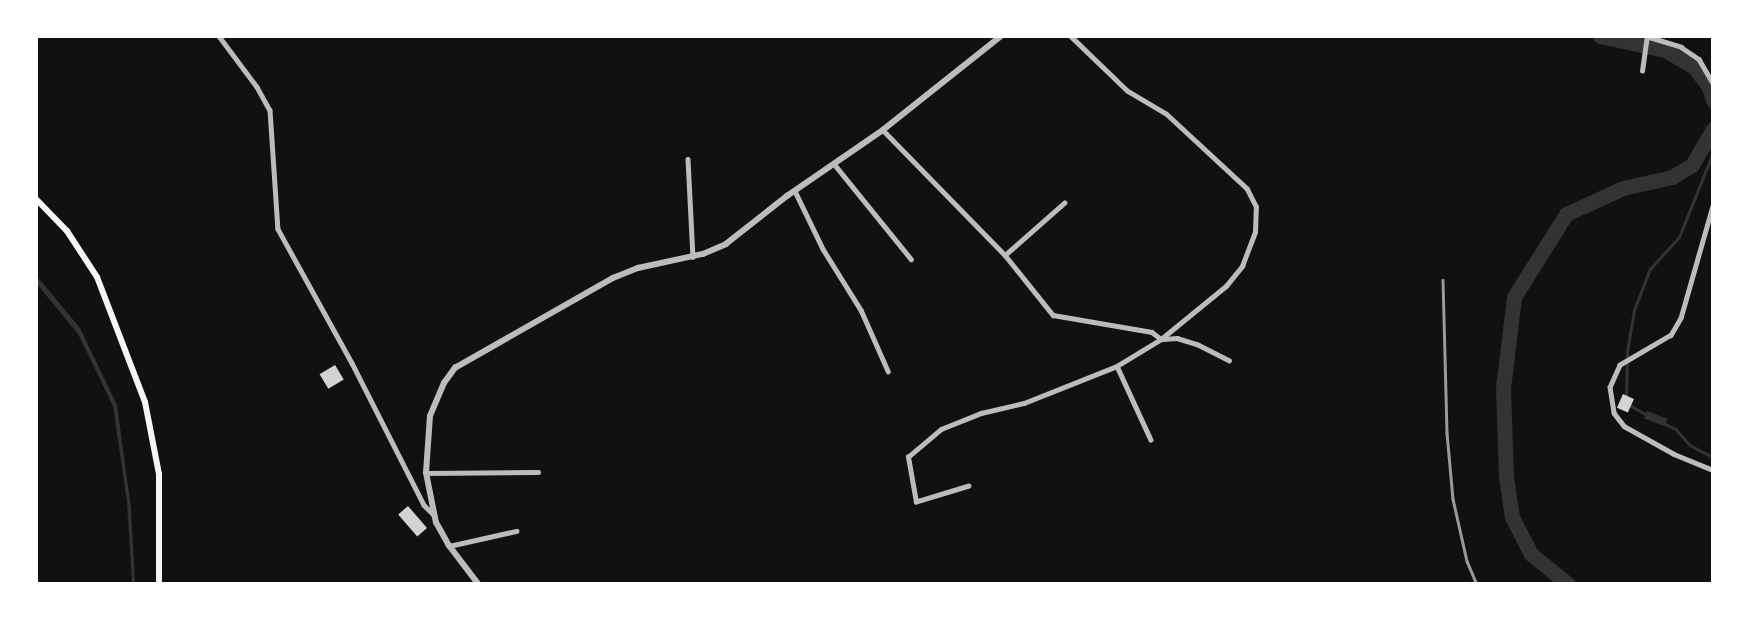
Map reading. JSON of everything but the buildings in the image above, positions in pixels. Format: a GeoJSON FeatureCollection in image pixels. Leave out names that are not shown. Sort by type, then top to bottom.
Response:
{"type":"FeatureCollection","features":[{"type":"Feature","properties":{"kind":"main road"},"geometry":{"type":"LineString","coordinates":[[36,199],[67,231],[92,269],[145,402],[159,474],[159,584]]}},
{"type":"Feature","properties":{"kind":"street"},"geometry":{"type":"LineString","coordinates":[[219,36],[257,87],[270,110],[278,229],[352,363],[421,498],[433,514],[449,546],[478,584]]}},
{"type":"Feature","properties":{"kind":"street"},"geometry":{"type":"LineString","coordinates":[[433,514],[426,473],[428,428],[434,404],[449,375],[462,362],[562,310],[613,278],[638,268],[693,257],[734,239],[795,191],[883,130],[1001,36]]}},
{"type":"Feature","properties":{"kind":"street"},"geometry":{"type":"LineString","coordinates":[[969,486],[916,502],[907,461],[910,453],[923,440],[959,420],[1024,403],[1117,366],[1161,339],[1200,310],[1236,276],[1255,232],[1256,207],[1247,189],[1166,114],[1127,91],[1070,36]]}},
{"type":"Feature","properties":{"kind":"street"},"geometry":{"type":"LineString","coordinates":[[1642,71],[1642,58],[1647,36],[1681,47],[1699,59],[1713,83]]}},
{"type":"Feature","properties":{"kind":"street"},"geometry":{"type":"LineString","coordinates":[[883,130],[1005,255],[1053,315],[1152,332],[1161,339],[1177,338],[1196,344],[1229,360]]}},
{"type":"Feature","properties":{"kind":"street"},"geometry":{"type":"LineString","coordinates":[[688,159],[693,257]]}},
{"type":"Feature","properties":{"kind":"street"},"geometry":{"type":"LineString","coordinates":[[835,165],[911,259]]}},
{"type":"Feature","properties":{"kind":"street"},"geometry":{"type":"LineString","coordinates":[[795,191],[823,249],[861,310],[888,371]]}},
{"type":"Feature","properties":{"kind":"street"},"geometry":{"type":"LineString","coordinates":[[1005,255],[1064,203]]}},
{"type":"Feature","properties":{"kind":"street"},"geometry":{"type":"LineString","coordinates":[[1713,206],[1681,318],[1671,335],[1620,365],[1610,386],[1610,399],[1624,426],[1674,454],[1713,470]]}},
{"type":"Feature","properties":{"kind":"street"},"geometry":{"type":"LineString","coordinates":[[1117,366],[1151,440]]}},
{"type":"Feature","properties":{"kind":"street"},"geometry":{"type":"LineString","coordinates":[[426,473],[538,472]]}},
{"type":"Feature","properties":{"kind":"street"},"geometry":{"type":"LineString","coordinates":[[449,546],[516,531]]}},
{"type":"Feature","properties":{"kind":"shaded area"},"geometry":{"type":"Polygon","coordinates":[[[36,275],[80,328],[117,405],[131,508],[135,584],[132,584],[127,502],[113,406],[78,334],[36,283],[36,275]]]}},
{"type":"Feature","properties":{"kind":"shaded area"},"geometry":{"type":"Polygon","coordinates":[[[1647,411],[1668,419],[1665,426],[1644,418],[1647,411]]]}},
{"type":"Feature","properties":{"kind":"waterway"},"geometry":{"type":"LineString","coordinates":[[1600,36],[1665,50],[1694,67],[1709,87],[1713,100]]}},
{"type":"Feature","properties":{"kind":"waterway"},"geometry":{"type":"LineString","coordinates":[[1568,584],[1531,554],[1512,517],[1506,477],[1503,388],[1514,297],[1566,214],[1623,188],[1672,177],[1692,165],[1713,129]]}},
{"type":"Feature","properties":{"kind":"waterway"},"geometry":{"type":"LineString","coordinates":[[1626,397],[1627,352],[1634,310],[1650,269],[1679,237],[1713,153]]}},
{"type":"Feature","properties":{"kind":"waterway"},"geometry":{"type":"LineString","coordinates":[[1628,404],[1647,415]]}},
{"type":"Feature","properties":{"kind":"waterway"},"geometry":{"type":"LineString","coordinates":[[1663,423],[1676,429],[1690,445],[1713,457]]}},
{"type":"Feature","properties":{"kind":"railway"},"geometry":{"type":"LineString","coordinates":[[1443,280],[1447,433],[1453,499],[1467,561],[1477,584]]}}]}
